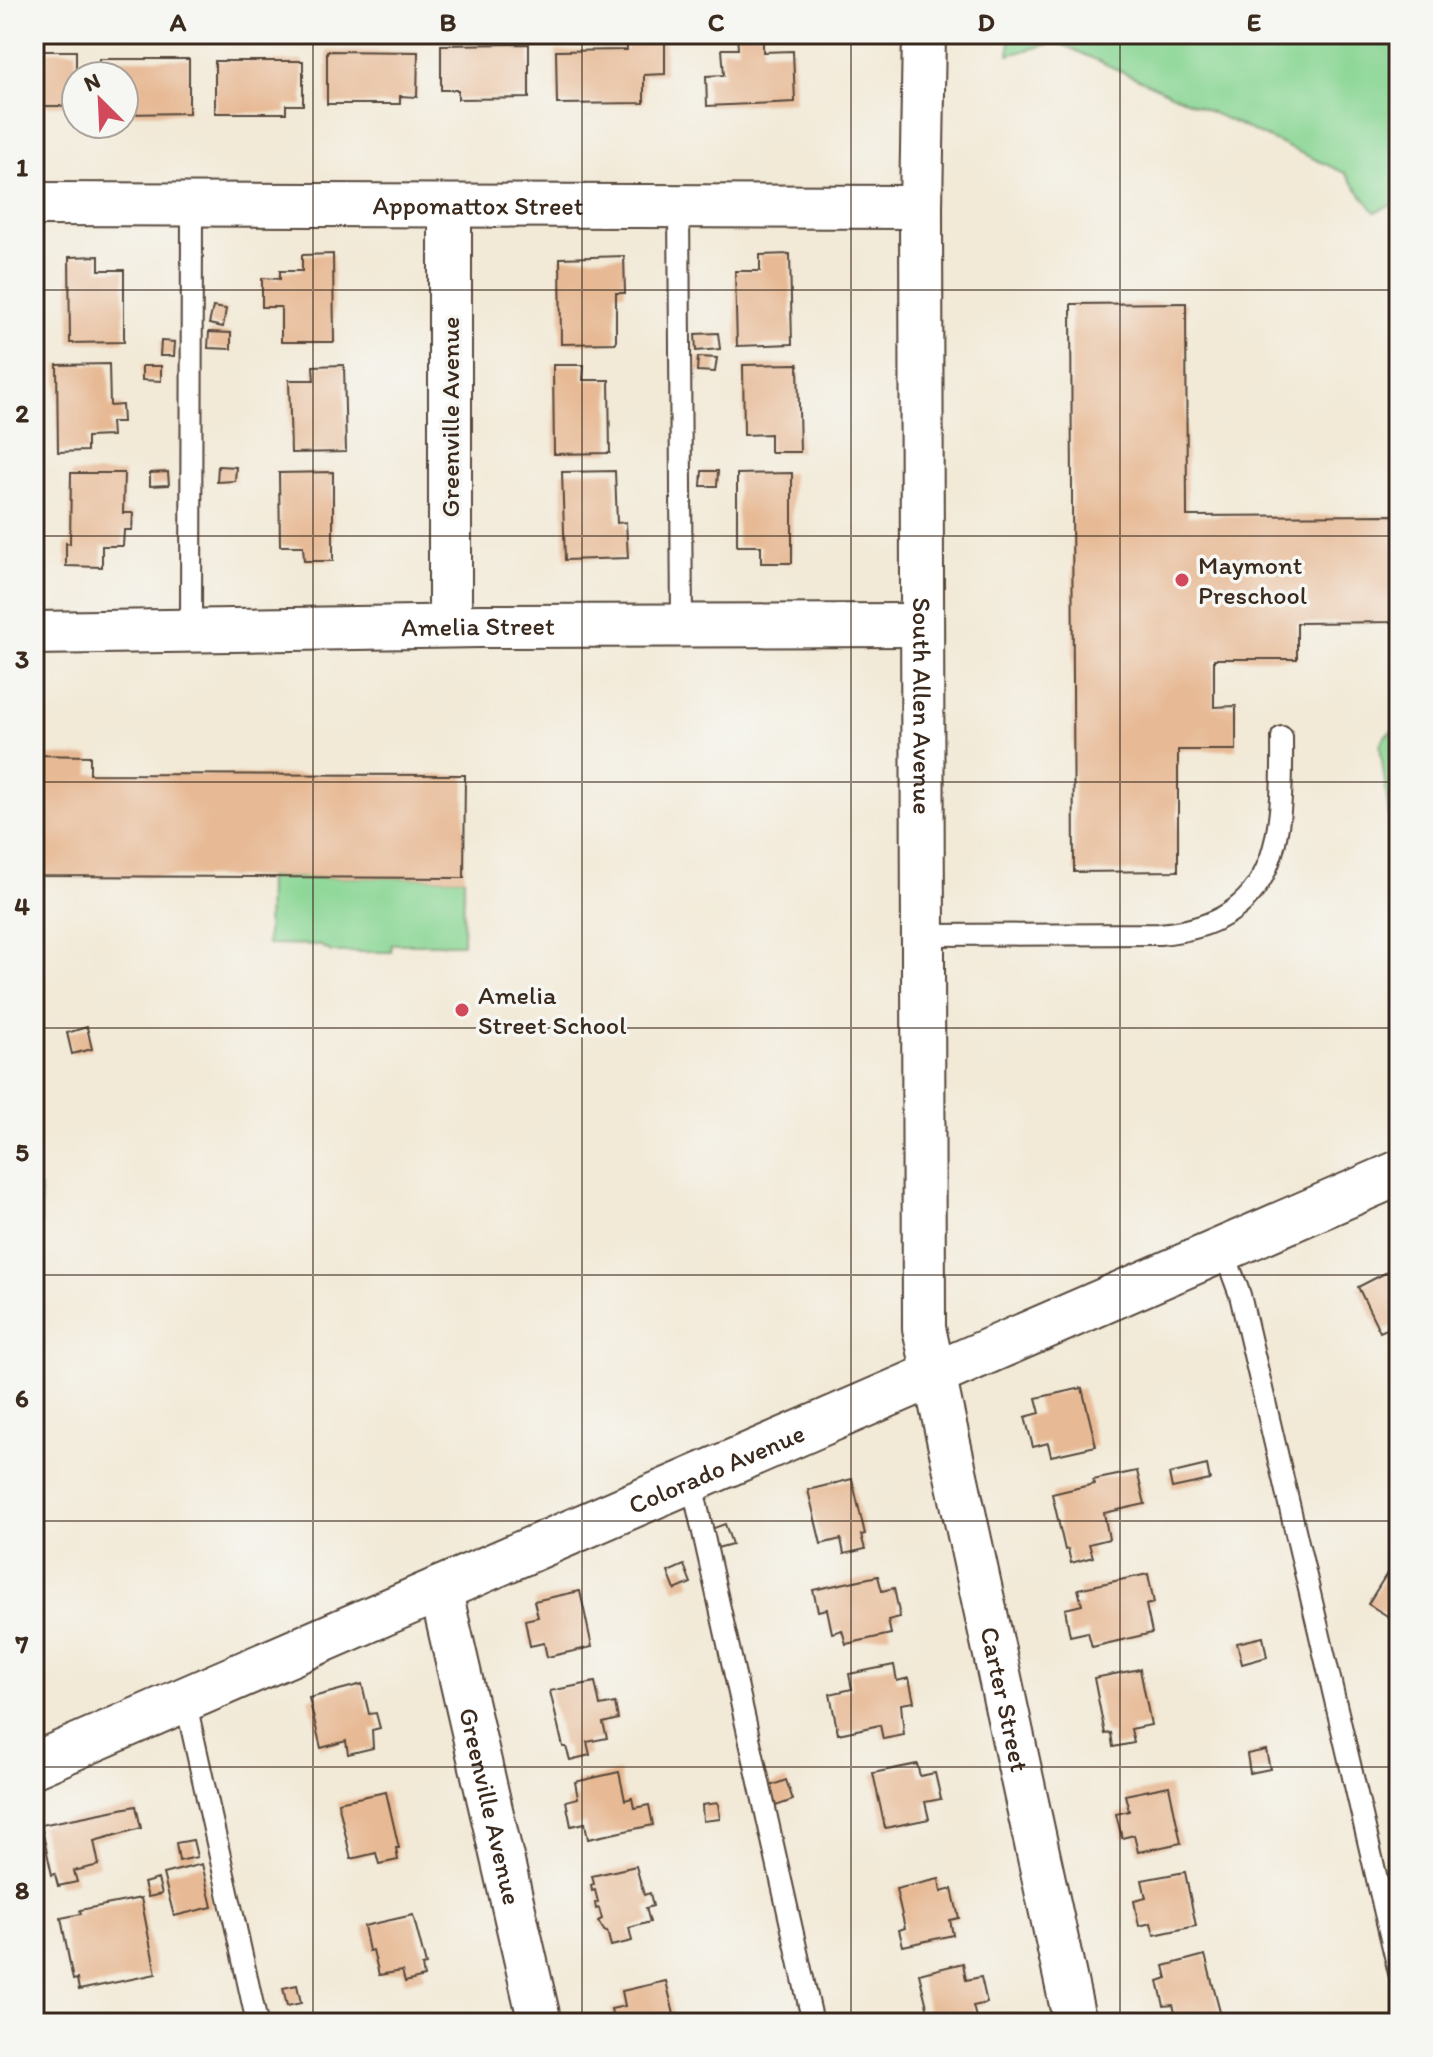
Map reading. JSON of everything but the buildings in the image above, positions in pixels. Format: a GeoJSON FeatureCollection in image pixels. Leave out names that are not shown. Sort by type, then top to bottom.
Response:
{"type":"FeatureCollection","features":[{"type":"Feature","properties":{"kind":"street","name":"South Allen Avenue"},"geometry":{"type":"LineString","coordinates":[[924,34],[921,207],[921,935],[924,1328],[933,1375]]}},
{"type":"Feature","properties":{"kind":"street","name":"Appomattox Street"},"geometry":{"type":"LineString","coordinates":[[34,204],[921,207]]}},
{"type":"Feature","properties":{"kind":"street","name":"Greenville Avenue"},"geometry":{"type":"LineString","coordinates":[[450,207],[450,626]]}},
{"type":"Feature","properties":{"kind":"street","name":"Amelia Street"},"geometry":{"type":"LineString","coordinates":[[34,633],[450,626],[922,625]]}},
{"type":"Feature","properties":{"kind":"street","name":"Colorado Avenue"},"geometry":{"type":"LineString","coordinates":[[34,1765],[1399,1173]]}},
{"type":"Feature","properties":{"kind":"street","name":"Carter Street"},"geometry":{"type":"LineString","coordinates":[[933,1375],[1075,2023]]}},
{"type":"Feature","properties":{"kind":"street","name":"Greenville Avenue"},"geometry":{"type":"LineString","coordinates":[[440,1588],[540,2023]]}},
{"type":"Feature","properties":{"kind":"lane"},"geometry":{"type":"LineString","coordinates":[[191,630],[192,206]]}},
{"type":"Feature","properties":{"kind":"lane"},"geometry":{"type":"LineString","coordinates":[[679,208],[682,625]]}},
{"type":"Feature","properties":{"kind":"lane"},"geometry":{"type":"LineString","coordinates":[[921,935],[1159,934],[1187,932],[1214,922],[1244,902],[1262,879],[1277,841],[1283,802],[1282,737]]}},
{"type":"Feature","properties":{"kind":"lane"},"geometry":{"type":"LineString","coordinates":[[1223,1249],[1240,1295],[1399,1973]]}},
{"type":"Feature","properties":{"kind":"lane"},"geometry":{"type":"LineString","coordinates":[[691,1479],[813,2023]]}},
{"type":"Feature","properties":{"kind":"lane"},"geometry":{"type":"LineString","coordinates":[[185,1699],[257,2023]]}},
{"type":"Feature","properties":{"kind":"green space"},"geometry":{"type":"Polygon","coordinates":[[[1010,34],[1399,34],[1399,201],[1375,212],[1345,173],[1057,42],[1009,55],[1010,34]]]}},
{"type":"Feature","properties":{"kind":"green space"},"geometry":{"type":"Polygon","coordinates":[[[1399,729],[1399,867],[1395,859],[1380,745],[1386,735],[1399,729]]]}},
{"type":"Feature","properties":{"kind":"green space"},"geometry":{"type":"Polygon","coordinates":[[[268,877],[464,878],[463,944],[392,944],[391,952],[332,952],[319,945],[267,944],[268,877]]]}},
{"type":"Feature","properties":{"kind":"green space"},"geometry":{"type":"Polygon","coordinates":[[[34,1183],[40,1188],[42,1351],[34,1351],[34,1183]]]}},
{"type":"Feature","properties":{"kind":"place","name":"Maymont Preschool"},"geometry":{"type":"Point","coordinates":[1182,580]}},
{"type":"Feature","properties":{"kind":"place","name":"Amelia Street School"},"geometry":{"type":"Point","coordinates":[462,1010]}}]}
